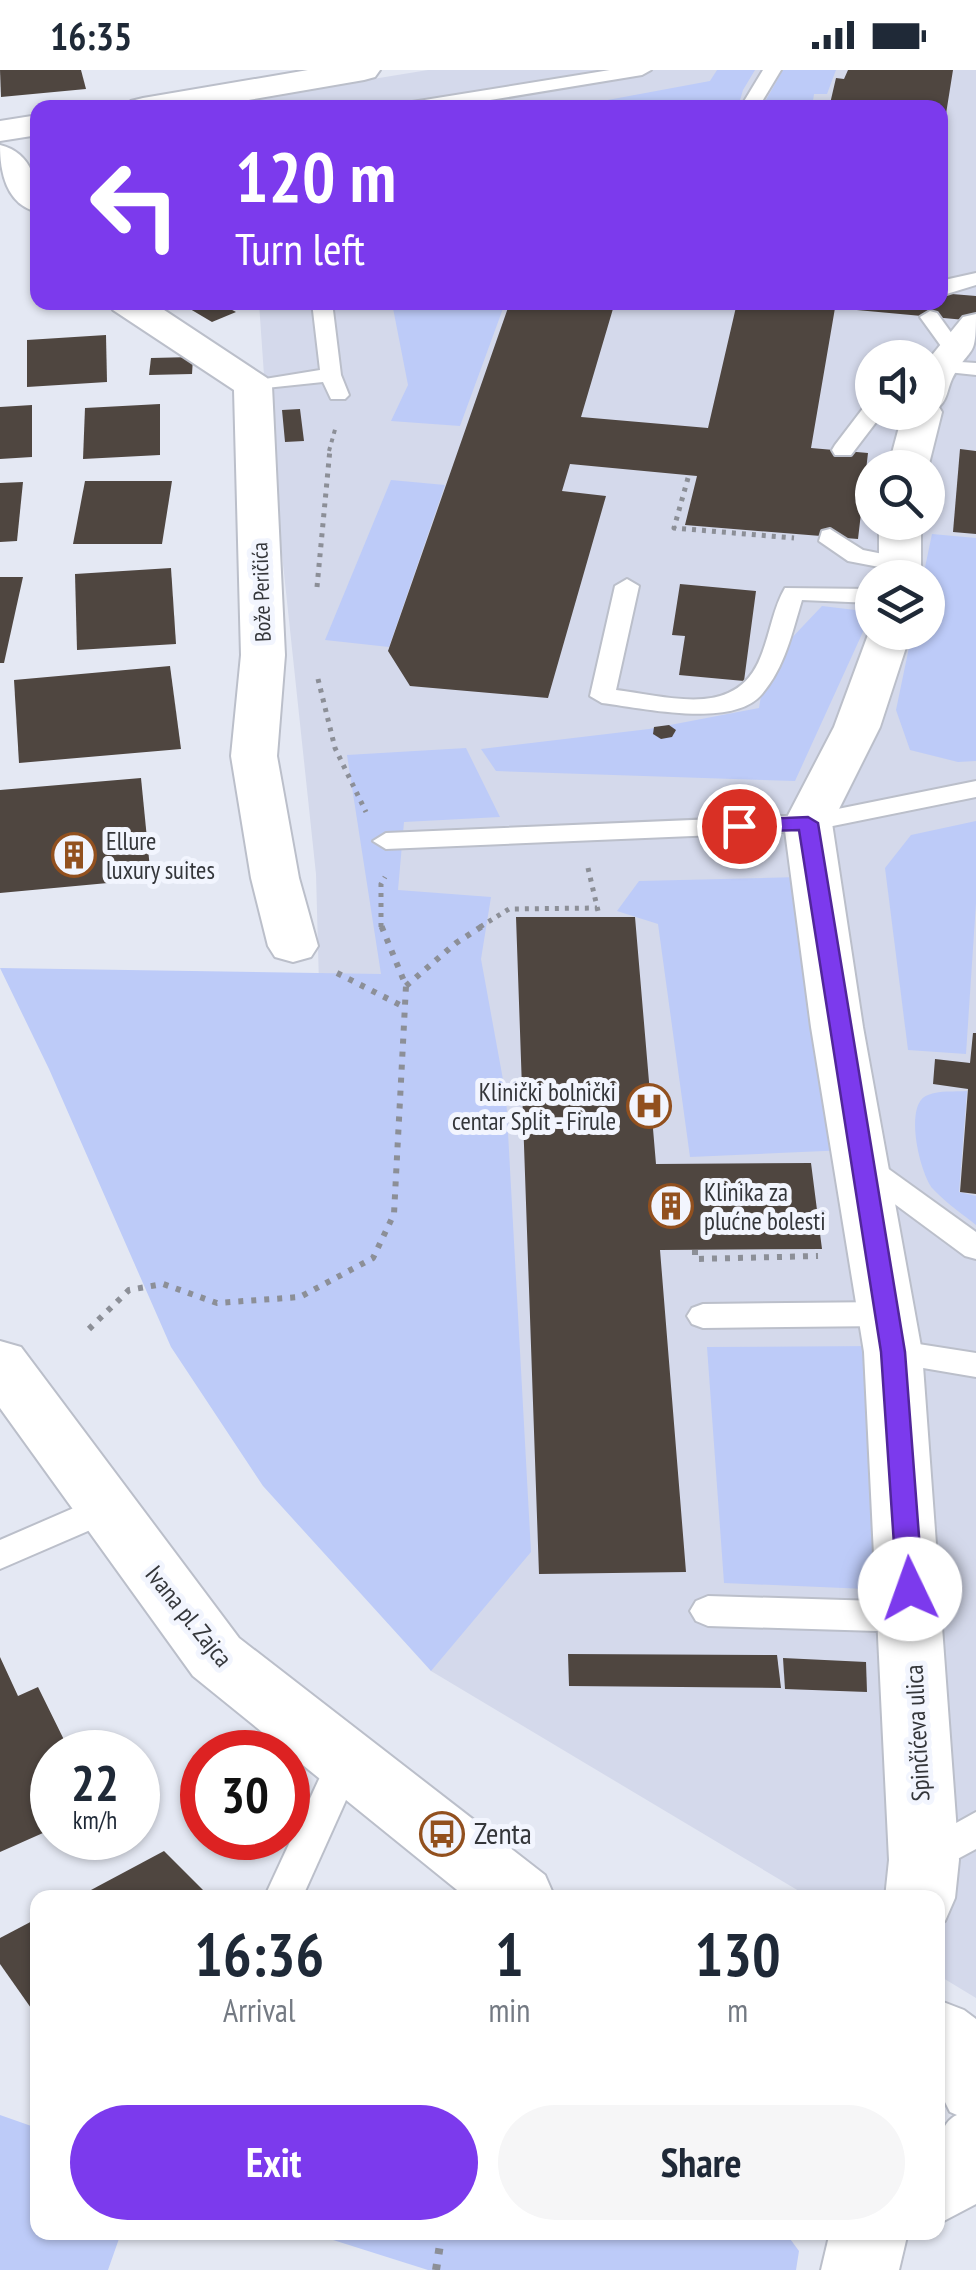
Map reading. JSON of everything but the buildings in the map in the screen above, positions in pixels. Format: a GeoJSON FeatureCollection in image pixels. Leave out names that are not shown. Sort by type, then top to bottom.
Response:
{"type":"FeatureCollection","features":[{"type":"Feature","properties":{"kind":"street"},"geometry":{"type":"LineString","coordinates":[[190,100],[364,70]]}},
{"type":"Feature","properties":{"kind":"street"},"geometry":{"type":"LineString","coordinates":[[0,131],[30,126]]}},
{"type":"Feature","properties":{"kind":"street"},"geometry":{"type":"LineString","coordinates":[[0,156],[30,192]]}},
{"type":"Feature","properties":{"kind":"street"},"geometry":{"type":"LineString","coordinates":[[138,310],[253,386]]}},
{"type":"Feature","properties":{"kind":"street","name":"Bože Peričića"},"geometry":{"type":"LineString","coordinates":[[253,386],[262,655],[254,756],[275,878],[293,946]]}},
{"type":"Feature","properties":{"kind":"street"},"geometry":{"type":"LineString","coordinates":[[808,823],[857,727],[883,650]]}},
{"type":"Feature","properties":{"kind":"street","name":"Spinčićeva ulica"},"geometry":{"type":"LineString","coordinates":[[808,823],[890,1333],[911,1617],[922,1879]]}},
{"type":"Feature","properties":{"kind":"street","name":"Ivana pl. Zajca"},"geometry":{"type":"LineString","coordinates":[[0,1364],[216,1657],[510,1890]]}},
{"type":"Feature","properties":{"kind":"street"},"geometry":{"type":"LineString","coordinates":[[945,2040],[956,2050],[976,2087]]}},
{"type":"Feature","properties":{"kind":"street"},"geometry":{"type":"LineString","coordinates":[[945,2181],[957,2172],[976,2145]]}},
{"type":"Feature","properties":{"kind":"street"},"geometry":{"type":"LineString","coordinates":[[860,2270],[867,2240]]}},
{"type":"Feature","properties":{"kind":"lane"},"geometry":{"type":"LineString","coordinates":[[456,100],[642,70]]}},
{"type":"Feature","properties":{"kind":"lane"},"geometry":{"type":"LineString","coordinates":[[754,100],[772,70]]}},
{"type":"Feature","properties":{"kind":"lane"},"geometry":{"type":"LineString","coordinates":[[948,285],[976,279]]}},
{"type":"Feature","properties":{"kind":"lane"},"geometry":{"type":"LineString","coordinates":[[253,386],[334,385],[323,310]]}},
{"type":"Feature","properties":{"kind":"lane"},"geometry":{"type":"LineString","coordinates":[[930,317],[936,340]]}},
{"type":"Feature","properties":{"kind":"lane"},"geometry":{"type":"LineString","coordinates":[[843,450],[858,430]]}},
{"type":"Feature","properties":{"kind":"lane"},"geometry":{"type":"LineString","coordinates":[[830,539],[856,556],[900,555]]}},
{"type":"Feature","properties":{"kind":"lane"},"geometry":{"type":"LineString","coordinates":[[627,586],[602,696],[713,708],[751,694],[772,660],[792,592],[855,595]]}},
{"type":"Feature","properties":{"kind":"lane"},"geometry":{"type":"LineString","coordinates":[[386,841],[808,823],[976,789]]}},
{"type":"Feature","properties":{"kind":"lane"},"geometry":{"type":"LineString","coordinates":[[861,1164],[976,1248]]}},
{"type":"Feature","properties":{"kind":"lane"},"geometry":{"type":"LineString","coordinates":[[703,1316],[890,1333],[976,1365]]}},
{"type":"Feature","properties":{"kind":"lane"},"geometry":{"type":"LineString","coordinates":[[0,1555],[106,1508]]}},
{"type":"Feature","properties":{"kind":"lane"},"geometry":{"type":"LineString","coordinates":[[708,1611],[911,1617]]}},
{"type":"Feature","properties":{"kind":"lane"},"geometry":{"type":"LineString","coordinates":[[287,1890],[346,1760]]}},
{"type":"Feature","properties":{"kind":"lane"},"geometry":{"type":"LineString","coordinates":[[922,1879],[976,1829]]}},
{"type":"Feature","properties":{"kind":"path"},"geometry":{"type":"LineString","coordinates":[[317,589],[326,462],[338,419],[334,385]]}},
{"type":"Feature","properties":{"kind":"path"},"geometry":{"type":"LineString","coordinates":[[688,478],[674,528],[830,539]]}},
{"type":"Feature","properties":{"kind":"path"},"geometry":{"type":"LineString","coordinates":[[89,1329],[130,1290],[163,1284],[217,1303],[300,1297],[372,1258],[394,1214],[406,986],[381,928],[381,884],[388,872],[386,841],[348,779],[325,721],[317,676]]}},
{"type":"Feature","properties":{"kind":"path"},"geometry":{"type":"LineString","coordinates":[[406,986],[456,943],[508,909],[597,908]]}},
{"type":"Feature","properties":{"kind":"path"},"geometry":{"type":"LineString","coordinates":[[351,982],[404,1007]]}},
{"type":"Feature","properties":{"kind":"path"},"geometry":{"type":"LineString","coordinates":[[695,1250],[696,1259],[820,1256]]}},
{"type":"Feature","properties":{"kind":"path"},"geometry":{"type":"LineString","coordinates":[[436,2270],[441,2240]]}},
{"type":"Feature","properties":{"kind":"shaded area","name":"Klinički bolnički centar Split - Firule"},"geometry":{"type":"Polygon","coordinates":[[[428,70],[976,70],[976,1998],[945,1979],[945,1890],[797,1890],[431,1671],[326,1244],[316,874],[259,310],[948,310],[948,100],[249,100],[428,70]]]}},
{"type":"Feature","properties":{"kind":"shaded area"},"geometry":{"type":"Polygon","coordinates":[[[717,70],[755,70],[740,100],[608,100],[710,81],[717,70]]]}},
{"type":"Feature","properties":{"kind":"shaded area"},"geometry":{"type":"Polygon","coordinates":[[[783,70],[836,70],[827,94],[814,94],[813,100],[766,100],[783,70]]]}},
{"type":"Feature","properties":{"kind":"shaded area"},"geometry":{"type":"Polygon","coordinates":[[[393,310],[502,310],[460,426],[391,421],[408,385],[393,310]]]}},
{"type":"Feature","properties":{"kind":"shaded area"},"geometry":{"type":"Polygon","coordinates":[[[391,480],[445,485],[389,647],[325,640],[391,480]]]}},
{"type":"Feature","properties":{"kind":"shaded area"},"geometry":{"type":"Polygon","coordinates":[[[945,535],[976,538],[976,761],[958,762],[910,750],[896,710],[908,650],[945,650],[945,560],[927,560],[931,540],[945,540],[945,535]]]}},
{"type":"Feature","properties":{"kind":"shaded area"},"geometry":{"type":"Polygon","coordinates":[[[822,606],[855,610],[855,649],[795,781],[496,771],[481,749],[649,729],[759,708],[766,665],[822,606]]]}},
{"type":"Feature","properties":{"kind":"shaded area"},"geometry":{"type":"Polygon","coordinates":[[[466,748],[500,817],[404,822],[398,890],[491,897],[481,959],[506,1096],[531,1552],[431,1671],[263,1486],[171,1347],[49,1069],[0,968],[381,974],[347,755],[466,748]]]}},
{"type":"Feature","properties":{"kind":"shaded area"},"geometry":{"type":"Polygon","coordinates":[[[976,821],[976,903],[966,1054],[908,1050],[885,868],[911,835],[976,821]]]}},
{"type":"Feature","properties":{"kind":"shaded area"},"geometry":{"type":"Polygon","coordinates":[[[799,877],[847,1150],[690,1157],[658,924],[617,911],[639,881],[799,877]]]}},
{"type":"Feature","properties":{"kind":"shaded area"},"geometry":{"type":"Polygon","coordinates":[[[967,1091],[959,1192],[976,1196],[976,1225],[933,1189],[916,1139],[916,1111],[921,1101],[928,1095],[967,1091]]]}},
{"type":"Feature","properties":{"kind":"shaded area"},"geometry":{"type":"Polygon","coordinates":[[[875,1346],[890,1590],[724,1583],[707,1347],[875,1346]]]}},
{"type":"Feature","properties":{"kind":"shaded area"},"geometry":{"type":"Polygon","coordinates":[[[0,2115],[30,2126],[30,2240],[119,2240],[108,2270],[0,2270],[0,2115]]]}},
{"type":"Feature","properties":{"kind":"shaded area"},"geometry":{"type":"Polygon","coordinates":[[[333,2240],[791,2240],[799,2251],[796,2270],[428,2270],[333,2240]]]}},
{"type":"Feature","properties":{"kind":"place","name":"Ellure luxury suites"},"geometry":{"type":"Point","coordinates":[74,855]}},
{"type":"Feature","properties":{"kind":"place","name":"Klinički bolnički centar Split - Firule"},"geometry":{"type":"Point","coordinates":[649,1106]}},
{"type":"Feature","properties":{"kind":"place","name":"Klinika za plućne bolesti"},"geometry":{"type":"Point","coordinates":[671,1206]}},
{"type":"Feature","properties":{"kind":"place","name":"Zenta"},"geometry":{"type":"Point","coordinates":[442,1834]}},
{"type":"Feature","properties":{"kind":"route"},"geometry":{"type":"LineString","coordinates":[[739,826],[808,823],[893,1352],[910,1589]]}}]}
